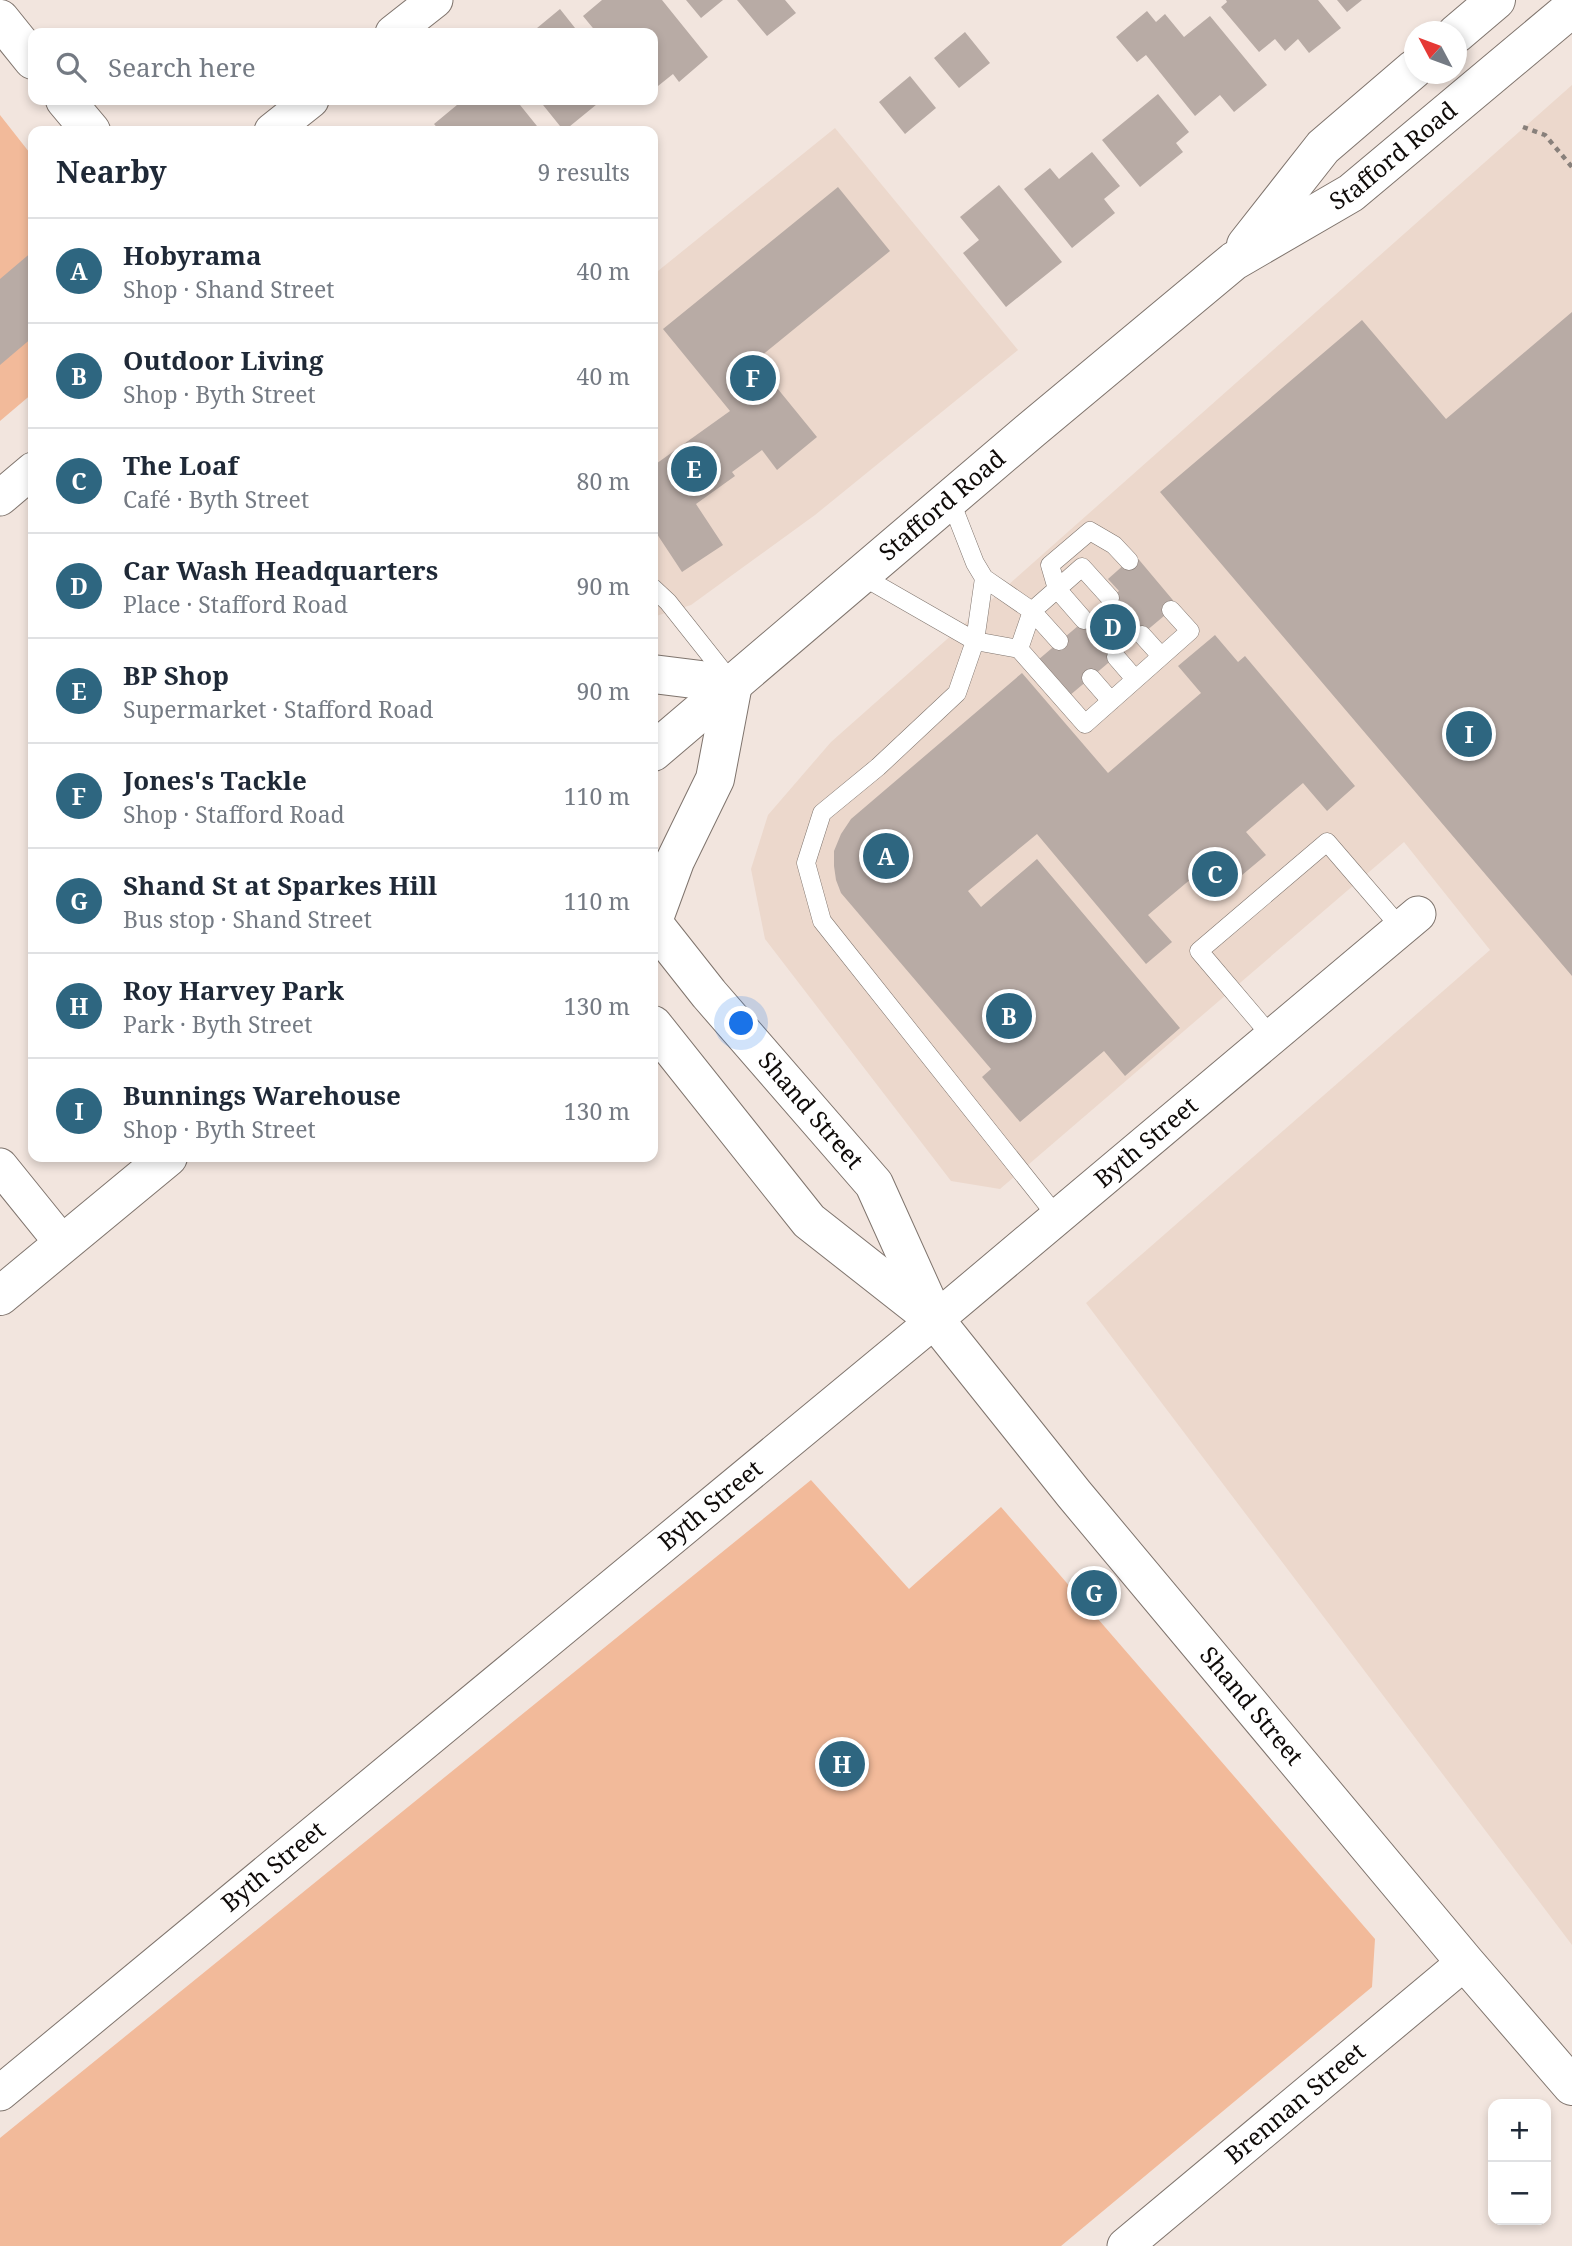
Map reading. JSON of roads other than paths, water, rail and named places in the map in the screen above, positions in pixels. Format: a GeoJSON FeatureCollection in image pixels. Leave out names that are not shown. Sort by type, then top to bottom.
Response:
{"type":"FeatureCollection","features":[{"type":"Feature","properties":{"kind":"main road"},"geometry":{"type":"LineString","coordinates":[[1467,25],[1496,0]]}},
{"type":"Feature","properties":{"kind":"main road","name":"Stafford Road"},"geometry":{"type":"LineString","coordinates":[[658,748],[1234,261],[1351,193],[1572,8]]}},
{"type":"Feature","properties":{"kind":"main road"},"geometry":{"type":"LineString","coordinates":[[0,19],[28,54]]}},
{"type":"Feature","properties":{"kind":"main road","name":"Stafford Road"},"geometry":{"type":"LineString","coordinates":[[1234,261],[1323,147],[1404,78]]}},
{"type":"Feature","properties":{"kind":"main road"},"geometry":{"type":"LineString","coordinates":[[69,105],[87,126]]}},
{"type":"Feature","properties":{"kind":"main road"},"geometry":{"type":"LineString","coordinates":[[658,675],[733,684],[715,779],[675,861],[658,908]]}},
{"type":"Feature","properties":{"kind":"main road","name":"Shand Street"},"geometry":{"type":"LineString","coordinates":[[658,928],[709,994],[874,1184],[935,1320]]}},
{"type":"Feature","properties":{"kind":"main road","name":"Shand Street"},"geometry":{"type":"LineString","coordinates":[[658,1031],[809,1221],[935,1320],[1074,1494],[1572,2086]]}},
{"type":"Feature","properties":{"kind":"main road"},"geometry":{"type":"LineString","coordinates":[[0,1296],[162,1162]]}},
{"type":"Feature","properties":{"kind":"street"},"geometry":{"type":"LineString","coordinates":[[399,28],[435,0]]}},
{"type":"Feature","properties":{"kind":"street"},"geometry":{"type":"LineString","coordinates":[[278,126],[305,105]]}},
{"type":"Feature","properties":{"kind":"street"},"geometry":{"type":"LineString","coordinates":[[0,498],[28,474]]}},
{"type":"Feature","properties":{"kind":"street","name":"Byth Street"},"geometry":{"type":"LineString","coordinates":[[0,2094],[1058,1218],[1409,921]]}},
{"type":"Feature","properties":{"kind":"street"},"geometry":{"type":"LineString","coordinates":[[0,1166],[63,1244]]}},
{"type":"Feature","properties":{"kind":"street","name":"Brennan Street"},"geometry":{"type":"LineString","coordinates":[[1125,2246],[1465,1962]]}},
{"type":"Feature","properties":{"kind":"lane"},"geometry":{"type":"LineString","coordinates":[[950,499],[975,563],[984,578],[1032,611],[1059,641]]}},
{"type":"Feature","properties":{"kind":"lane"},"geometry":{"type":"LineString","coordinates":[[1084,620],[1057,589],[1050,565],[1090,531],[1114,545],[1129,561]]}},
{"type":"Feature","properties":{"kind":"lane"},"geometry":{"type":"LineString","coordinates":[[1019,649],[1032,611],[1082,567],[1110,598]]}},
{"type":"Feature","properties":{"kind":"lane"},"geometry":{"type":"LineString","coordinates":[[860,575],[975,641],[1019,649],[1085,724],[1190,631],[1171,610]]}},
{"type":"Feature","properties":{"kind":"lane"},"geometry":{"type":"LineString","coordinates":[[984,578],[975,641],[957,694],[878,767],[822,813],[806,863],[822,921],[1058,1218]]}},
{"type":"Feature","properties":{"kind":"lane"},"geometry":{"type":"LineString","coordinates":[[658,593],[733,684]]}},
{"type":"Feature","properties":{"kind":"lane"},"geometry":{"type":"LineString","coordinates":[[1142,635],[1161,656]]}},
{"type":"Feature","properties":{"kind":"lane"},"geometry":{"type":"LineString","coordinates":[[1116,657],[1135,679]]}},
{"type":"Feature","properties":{"kind":"lane"},"geometry":{"type":"LineString","coordinates":[[1091,678],[1111,701]]}},
{"type":"Feature","properties":{"kind":"lane"},"geometry":{"type":"LineString","coordinates":[[1272,1037],[1199,951],[1317,850],[1327,842],[1409,921]]}},
{"type":"Feature","properties":{"kind":"place","name":"Jones's Tackle"},"geometry":{"type":"Point","coordinates":[753,378]}},
{"type":"Feature","properties":{"kind":"place","name":"BP Shop"},"geometry":{"type":"Point","coordinates":[694,469]}},
{"type":"Feature","properties":{"kind":"place","name":"Car Wash Headquarters"},"geometry":{"type":"Point","coordinates":[1113,627]}},
{"type":"Feature","properties":{"kind":"place","name":"Bunnings Warehouse"},"geometry":{"type":"Point","coordinates":[1469,734]}},
{"type":"Feature","properties":{"kind":"place","name":"Hobyrama"},"geometry":{"type":"Point","coordinates":[886,856]}},
{"type":"Feature","properties":{"kind":"place","name":"The Loaf"},"geometry":{"type":"Point","coordinates":[1215,874]}},
{"type":"Feature","properties":{"kind":"place","name":"Outdoor Living"},"geometry":{"type":"Point","coordinates":[1009,1016]}},
{"type":"Feature","properties":{"kind":"place","name":"Shand St at Sparkes Hill"},"geometry":{"type":"Point","coordinates":[1094,1593]}},
{"type":"Feature","properties":{"kind":"place","name":"Roy Harvey Park"},"geometry":{"type":"Point","coordinates":[842,1764]}}]}
